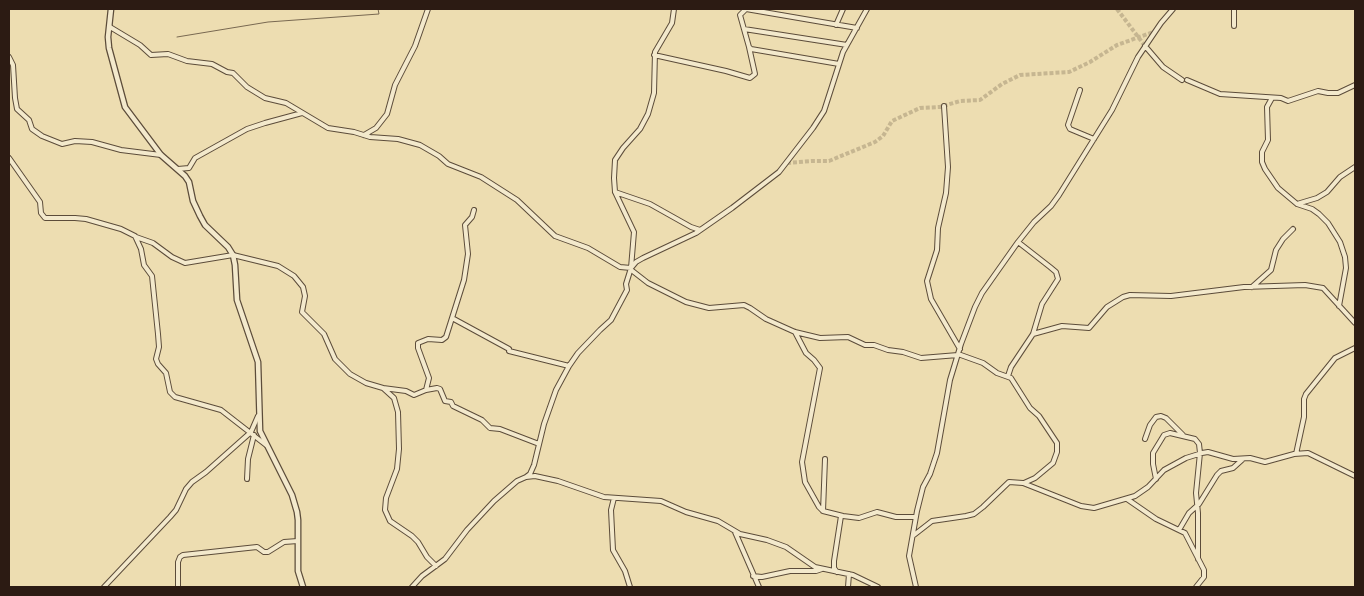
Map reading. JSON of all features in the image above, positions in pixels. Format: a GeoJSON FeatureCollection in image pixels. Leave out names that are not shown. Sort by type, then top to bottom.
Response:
{"type":"FeatureCollection","features":[{"type":"Feature","properties":{"kind":"street"},"geometry":{"type":"LineString","coordinates":[[111,9],[108,37],[111,57],[125,107],[161,155],[178,169],[189,182],[196,208],[202,220],[233,255],[237,300],[258,362],[258,416],[260,431],[292,495],[298,520],[298,571],[303,587]]}},
{"type":"Feature","properties":{"kind":"street"},"geometry":{"type":"LineString","coordinates":[[363,135],[370,133],[376,128],[387,114],[395,85],[415,46],[428,9]]}},
{"type":"Feature","properties":{"kind":"street"},"geometry":{"type":"LineString","coordinates":[[412,587],[422,576],[445,560],[467,530],[494,500],[517,481],[530,474],[550,405],[569,366],[589,341],[612,320],[627,290],[626,284],[631,268],[634,232],[615,192],[615,160],[645,122],[651,107],[654,86],[654,55],[672,23],[674,9]]}},
{"type":"Feature","properties":{"kind":"street"},"geometry":{"type":"LineString","coordinates":[[654,55],[750,78],[755,74],[740,15],[746,9],[857,28]]}},
{"type":"Feature","properties":{"kind":"street"},"geometry":{"type":"LineString","coordinates":[[836,25],[843,9]]}},
{"type":"Feature","properties":{"kind":"street"},"geometry":{"type":"LineString","coordinates":[[631,268],[643,258],[700,230],[773,178],[787,163],[824,111],[847,45],[867,9]]}},
{"type":"Feature","properties":{"kind":"street"},"geometry":{"type":"LineString","coordinates":[[916,587],[909,556],[914,535],[915,517],[923,487],[930,474],[937,453],[949,387],[975,307],[982,293],[1018,242],[1054,202],[1112,110],[1145,46],[1173,9]]}},
{"type":"Feature","properties":{"kind":"street"},"geometry":{"type":"LineString","coordinates":[[1234,9],[1234,26]]}},
{"type":"Feature","properties":{"kind":"street"},"geometry":{"type":"LineString","coordinates":[[110,27],[140,45],[151,55],[168,54],[187,62],[212,64],[227,72],[236,74],[247,87],[260,95],[271,100],[286,102],[328,128],[420,145],[439,156],[448,164],[481,177],[517,200],[555,236],[588,248],[620,267],[631,268],[648,283],[686,302],[709,308],[744,305],[766,319],[795,332],[820,338],[848,337],[866,345],[874,345],[920,358],[959,353],[984,364],[997,373],[1008,376],[1057,443],[1056,458],[1050,466],[1035,478],[1023,483]]}},
{"type":"Feature","properties":{"kind":"street"},"geometry":{"type":"LineString","coordinates":[[744,29],[847,45]]}},
{"type":"Feature","properties":{"kind":"street"},"geometry":{"type":"LineString","coordinates":[[1145,46],[1163,67],[1182,80]]}},
{"type":"Feature","properties":{"kind":"street"},"geometry":{"type":"LineString","coordinates":[[749,48],[839,64]]}},
{"type":"Feature","properties":{"kind":"street"},"geometry":{"type":"LineString","coordinates":[[9,56],[13,65],[14,98],[17,109],[29,120],[32,129],[42,136],[62,144],[75,141],[92,142],[121,150],[161,155]]}},
{"type":"Feature","properties":{"kind":"street"},"geometry":{"type":"LineString","coordinates":[[1188,80],[1220,94],[1282,98],[1288,101],[1320,91],[1338,93],[1355,85]]}},
{"type":"Feature","properties":{"kind":"street"},"geometry":{"type":"LineString","coordinates":[[1080,90],[1068,125],[1070,129],[1094,139]]}},
{"type":"Feature","properties":{"kind":"street"},"geometry":{"type":"LineString","coordinates":[[1272,98],[1268,103],[1268,140],[1262,152],[1264,169],[1278,188],[1297,204],[1312,209],[1319,214],[1328,223],[1340,242],[1346,268],[1339,306]]}},
{"type":"Feature","properties":{"kind":"street"},"geometry":{"type":"LineString","coordinates":[[944,106],[948,167],[946,192],[938,228],[937,250],[927,281],[931,299],[959,353]]}},
{"type":"Feature","properties":{"kind":"street"},"geometry":{"type":"LineString","coordinates":[[178,169],[189,168],[195,158],[256,125],[304,113]]}},
{"type":"Feature","properties":{"kind":"street"},"geometry":{"type":"LineString","coordinates":[[9,158],[40,202],[45,218],[86,219],[121,229],[153,243],[172,258],[185,263],[233,255],[278,266],[294,276],[303,287],[305,296],[302,312],[324,334],[335,359],[350,374],[383,388],[406,391],[414,395],[426,390],[440,389],[445,401],[451,402],[454,406],[478,417],[490,428],[500,429],[539,444]]}},
{"type":"Feature","properties":{"kind":"street"},"geometry":{"type":"LineString","coordinates":[[1297,204],[1317,198],[1327,192],[1340,178],[1355,168]]}},
{"type":"Feature","properties":{"kind":"street"},"geometry":{"type":"LineString","coordinates":[[615,192],[650,204],[700,230]]}},
{"type":"Feature","properties":{"kind":"street"},"geometry":{"type":"LineString","coordinates":[[426,390],[429,378],[418,343],[421,340],[442,340],[446,338],[466,273],[468,254],[465,225],[472,217],[474,210]]}},
{"type":"Feature","properties":{"kind":"street"},"geometry":{"type":"LineString","coordinates":[[1252,287],[1271,270],[1280,243],[1293,229]]}},
{"type":"Feature","properties":{"kind":"street"},"geometry":{"type":"LineString","coordinates":[[136,237],[141,249],[144,265],[152,276],[158,334],[156,359],[166,373],[170,392],[175,397],[218,408],[266,445]]}},
{"type":"Feature","properties":{"kind":"street"},"geometry":{"type":"LineString","coordinates":[[1008,376],[1011,367],[1034,334],[1042,304],[1057,282],[1058,276],[1018,242]]}},
{"type":"Feature","properties":{"kind":"street"},"geometry":{"type":"LineString","coordinates":[[1034,334],[1062,326],[1089,328],[1108,307],[1127,295],[1177,296],[1213,290],[1305,285],[1319,286],[1329,294],[1355,323]]}},
{"type":"Feature","properties":{"kind":"street"},"geometry":{"type":"LineString","coordinates":[[452,318],[509,350],[569,366]]}},
{"type":"Feature","properties":{"kind":"street"},"geometry":{"type":"LineString","coordinates":[[795,332],[806,353],[820,368],[802,462],[805,482],[819,507],[823,511],[841,516],[859,518],[877,512],[896,518],[915,517]]}},
{"type":"Feature","properties":{"kind":"street"},"geometry":{"type":"LineString","coordinates":[[1296,454],[1304,417],[1304,399],[1306,394],[1335,358],[1355,348]]}},
{"type":"Feature","properties":{"kind":"street"},"geometry":{"type":"LineString","coordinates":[[383,388],[391,394],[396,405],[400,449],[397,469],[386,498],[387,515],[395,525],[418,542],[427,557],[436,566]]}},
{"type":"Feature","properties":{"kind":"street"},"geometry":{"type":"LineString","coordinates":[[247,479],[252,433],[258,416]]}},
{"type":"Feature","properties":{"kind":"street"},"geometry":{"type":"LineString","coordinates":[[1145,440],[1150,425],[1156,418],[1161,416],[1166,418],[1183,435]]}},
{"type":"Feature","properties":{"kind":"street"},"geometry":{"type":"LineString","coordinates":[[104,587],[170,517],[192,482],[252,433]]}},
{"type":"Feature","properties":{"kind":"street"},"geometry":{"type":"LineString","coordinates":[[1156,479],[1152,456],[1159,440],[1164,435],[1170,433],[1195,439],[1199,444],[1200,453],[1196,493],[1198,506],[1198,559]]}},
{"type":"Feature","properties":{"kind":"street"},"geometry":{"type":"LineString","coordinates":[[914,535],[932,521],[974,514],[1009,482],[1023,483],[1086,508],[1094,508],[1127,499],[1144,491],[1164,470],[1200,453],[1208,452],[1225,458],[1250,458],[1266,462],[1296,454],[1311,454],[1355,476]]}},
{"type":"Feature","properties":{"kind":"street"},"geometry":{"type":"LineString","coordinates":[[823,511],[825,459]]}},
{"type":"Feature","properties":{"kind":"street"},"geometry":{"type":"LineString","coordinates":[[1179,530],[1189,513],[1198,506],[1217,475],[1222,471],[1234,468],[1244,459]]}},
{"type":"Feature","properties":{"kind":"street"},"geometry":{"type":"LineString","coordinates":[[526,477],[541,477],[558,481],[594,494],[614,498],[661,501],[686,512],[718,521],[735,532],[748,537],[778,543],[794,551],[815,567],[850,574],[878,587]]}},
{"type":"Feature","properties":{"kind":"street"},"geometry":{"type":"LineString","coordinates":[[614,498],[611,510],[613,550],[625,571],[630,587]]}},
{"type":"Feature","properties":{"kind":"street"},"geometry":{"type":"LineString","coordinates":[[1127,499],[1156,519],[1187,536],[1205,575],[1196,587]]}},
{"type":"Feature","properties":{"kind":"street"},"geometry":{"type":"LineString","coordinates":[[837,572],[834,564],[841,516]]}},
{"type":"Feature","properties":{"kind":"street"},"geometry":{"type":"LineString","coordinates":[[735,532],[758,587]]}},
{"type":"Feature","properties":{"kind":"street"},"geometry":{"type":"LineString","coordinates":[[178,587],[178,562],[182,556],[257,547],[264,552],[268,552],[284,542],[298,541]]}},
{"type":"Feature","properties":{"kind":"street"},"geometry":{"type":"LineString","coordinates":[[753,576],[762,577],[790,571],[816,571],[822,569]]}},
{"type":"Feature","properties":{"kind":"street"},"geometry":{"type":"LineString","coordinates":[[848,587],[850,574]]}},
{"type":"Feature","properties":{"kind":"street"},"geometry":{"type":"LineString","coordinates":[[756,582],[762,577]]}},
{"type":"Feature","properties":{"kind":"waterway"},"geometry":{"type":"LineString","coordinates":[[177,37],[268,22],[379,14],[378,9]]}},
{"type":"Feature","properties":{"kind":"tunnel"},"geometry":{"type":"LineString","coordinates":[[1117,9],[1145,46]]}},
{"type":"Feature","properties":{"kind":"tunnel"},"geometry":{"type":"LineString","coordinates":[[787,163],[829,161],[875,142],[883,136],[892,121],[920,108],[940,107],[960,101],[980,100],[1002,84],[1020,75],[1069,72],[1090,62],[1117,45],[1156,31]]}}]}
